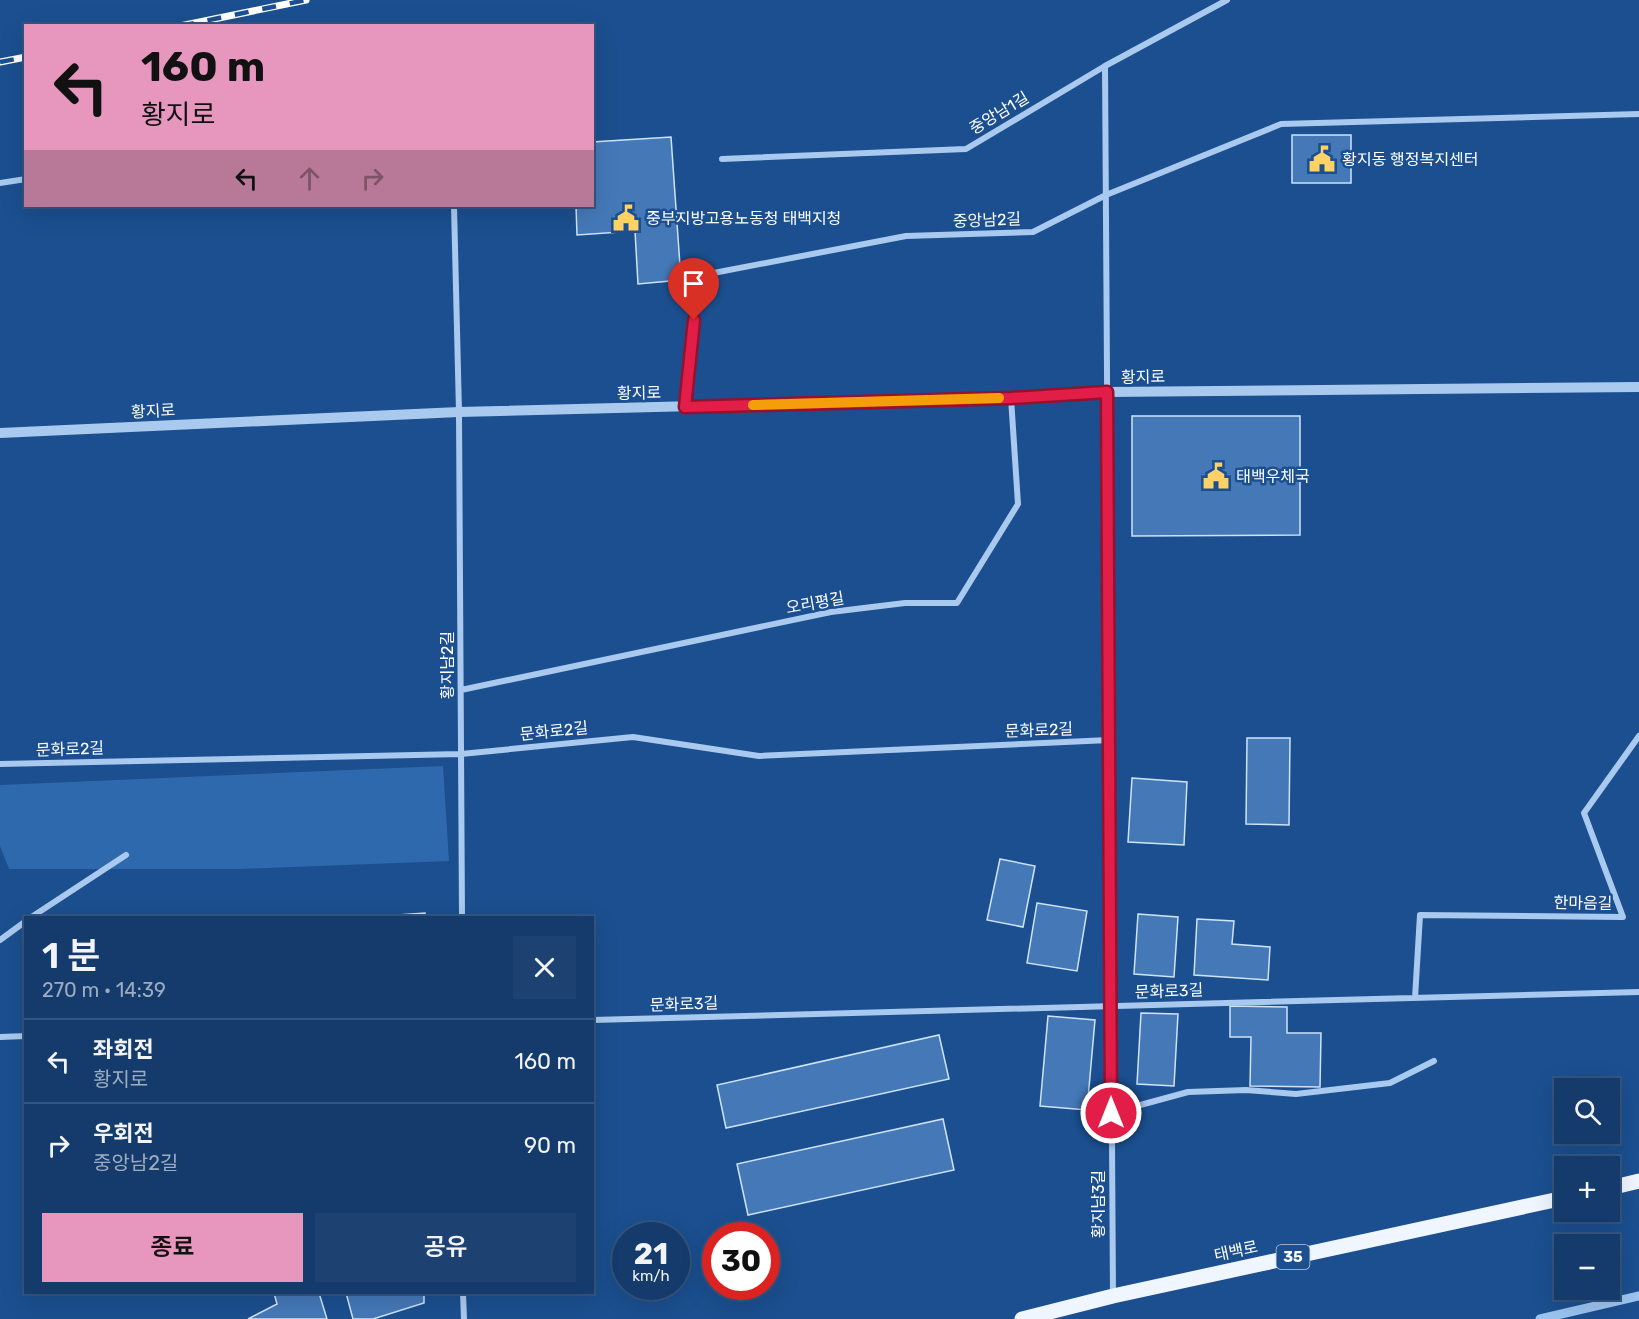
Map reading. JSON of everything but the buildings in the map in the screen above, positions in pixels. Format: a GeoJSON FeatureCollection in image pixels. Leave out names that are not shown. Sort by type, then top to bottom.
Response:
{"type":"FeatureCollection","features":[{"type":"Feature","properties":{"kind":"main road"},"geometry":{"type":"LineString","coordinates":[[1620,1186],[1639,1181]]}},
{"type":"Feature","properties":{"kind":"main road","name":"태백로"},"geometry":{"type":"LineString","coordinates":[[1022,1319],[1113,1296],[1554,1200]]}},
{"type":"Feature","properties":{"kind":"street","name":"중앙남1길"},"geometry":{"type":"LineString","coordinates":[[722,159],[966,149],[1105,66],[1227,0]]}},
{"type":"Feature","properties":{"kind":"street","name":"황지남3길"},"geometry":{"type":"LineString","coordinates":[[1105,66],[1113,1296]]}},
{"type":"Feature","properties":{"kind":"street","name":"중앙남2길"},"geometry":{"type":"LineString","coordinates":[[685,407],[698,276],[906,236],[1033,232],[1106,195],[1281,124],[1639,114]]}},
{"type":"Feature","properties":{"kind":"street"},"geometry":{"type":"LineString","coordinates":[[0,183],[24,179]]}},
{"type":"Feature","properties":{"kind":"street","name":"황지남2길"},"geometry":{"type":"LineString","coordinates":[[454,207],[459,412],[462,916]]}},
{"type":"Feature","properties":{"kind":"street","name":"황지로"},"geometry":{"type":"LineString","coordinates":[[0,433],[459,412],[1011,398],[1107,392],[1639,387]]}},
{"type":"Feature","properties":{"kind":"street","name":"오리평길"},"geometry":{"type":"LineString","coordinates":[[461,690],[831,612],[905,603],[957,603],[1018,504],[1011,398]]}},
{"type":"Feature","properties":{"kind":"street","name":"한마음길"},"geometry":{"type":"LineString","coordinates":[[1415,998],[1420,915],[1623,917],[1584,813],[1639,736]]}},
{"type":"Feature","properties":{"kind":"street","name":"문화로2길"},"geometry":{"type":"LineString","coordinates":[[0,764],[461,754],[633,737],[759,756],[1109,741]]}},
{"type":"Feature","properties":{"kind":"street"},"geometry":{"type":"LineString","coordinates":[[33,916],[126,855]]}},
{"type":"Feature","properties":{"kind":"street"},"geometry":{"type":"LineString","coordinates":[[0,940],[24,922]]}},
{"type":"Feature","properties":{"kind":"street","name":"문화로3길"},"geometry":{"type":"LineString","coordinates":[[594,1020],[1639,992]]}},
{"type":"Feature","properties":{"kind":"street"},"geometry":{"type":"LineString","coordinates":[[0,1036],[24,1036]]}},
{"type":"Feature","properties":{"kind":"street"},"geometry":{"type":"LineString","coordinates":[[1111,1113],[1188,1092],[1246,1090],[1296,1094],[1390,1083],[1434,1061]]}},
{"type":"Feature","properties":{"kind":"street"},"geometry":{"type":"LineString","coordinates":[[464,1294],[464,1319]]}},
{"type":"Feature","properties":{"kind":"shaded area"},"geometry":{"type":"Polygon","coordinates":[[[443,766],[449,861],[239,869],[9,869],[0,846],[0,785],[443,766]]]}},
{"type":"Feature","properties":{"kind":"waterway"},"geometry":{"type":"LineString","coordinates":[[1540,1319],[1639,1296]]}},
{"type":"Feature","properties":{"kind":"railway"},"geometry":{"type":"LineString","coordinates":[[190,24],[306,0]]}},
{"type":"Feature","properties":{"kind":"railway"},"geometry":{"type":"LineString","coordinates":[[0,62],[24,57]]}},
{"type":"Feature","properties":{"kind":"slow traffic"},"geometry":{"type":"LineString","coordinates":[[753,405],[999,398]]}},
{"type":"Feature","properties":{"kind":"place","name":"황지동 행정복지센터"},"geometry":{"type":"Point","coordinates":[1322,159]}},
{"type":"Feature","properties":{"kind":"place","name":"중부지방고용노동청 태백지청"},"geometry":{"type":"Point","coordinates":[626,218]}},
{"type":"Feature","properties":{"kind":"place","name":"태백우체국"},"geometry":{"type":"Point","coordinates":[1216,476]}},
{"type":"Feature","properties":{"kind":"route"},"geometry":{"type":"LineString","coordinates":[[694,320],[685,407],[1011,398],[1107,392],[1111,1113]]}}]}
